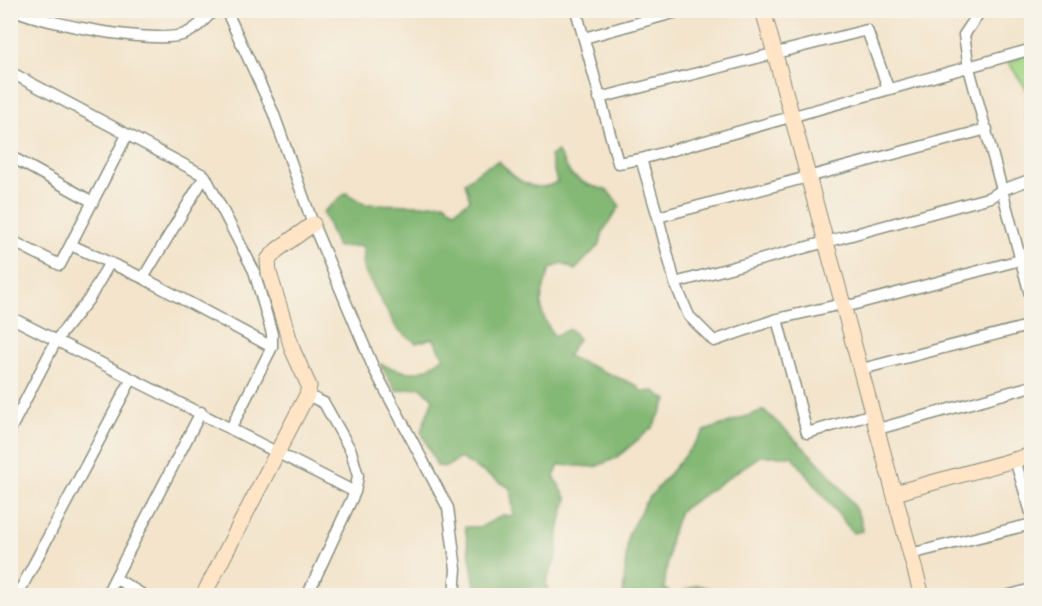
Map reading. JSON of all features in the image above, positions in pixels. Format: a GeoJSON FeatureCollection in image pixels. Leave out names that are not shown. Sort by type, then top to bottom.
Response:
{"type":"FeatureCollection","features":[{"type":"Feature","properties":{"kind":"street"},"geometry":{"type":"LineString","coordinates":[[15,10],[65,25],[162,38],[184,34],[214,10]]}},
{"type":"Feature","properties":{"kind":"street"},"geometry":{"type":"LineString","coordinates":[[226,10],[273,112],[313,224],[374,369],[448,508],[456,569],[454,596]]}},
{"type":"Feature","properties":{"kind":"street"},"geometry":{"type":"LineString","coordinates":[[576,10],[618,163],[641,159],[1032,49]]}},
{"type":"Feature","properties":{"kind":"street"},"geometry":{"type":"LineString","coordinates":[[584,38],[684,10]]}},
{"type":"Feature","properties":{"kind":"street"},"geometry":{"type":"LineString","coordinates":[[763,10],[922,596]]}},
{"type":"Feature","properties":{"kind":"street"},"geometry":{"type":"LineString","coordinates":[[981,10],[964,35],[969,68],[1032,302]]}},
{"type":"Feature","properties":{"kind":"street"},"geometry":{"type":"LineString","coordinates":[[599,98],[867,30],[888,88]]}},
{"type":"Feature","properties":{"kind":"street"},"geometry":{"type":"LineString","coordinates":[[10,72],[205,176],[254,271],[272,334],[272,347],[231,428]]}},
{"type":"Feature","properties":{"kind":"street"},"geometry":{"type":"LineString","coordinates":[[658,217],[987,129]]}},
{"type":"Feature","properties":{"kind":"street"},"geometry":{"type":"LineString","coordinates":[[10,240],[60,265],[127,135]]}},
{"type":"Feature","properties":{"kind":"street"},"geometry":{"type":"LineString","coordinates":[[10,156],[93,202]]}},
{"type":"Feature","properties":{"kind":"street"},"geometry":{"type":"LineString","coordinates":[[641,159],[675,283],[689,316],[714,341],[777,319],[842,304],[852,305],[1020,260]]}},
{"type":"Feature","properties":{"kind":"street"},"geometry":{"type":"LineString","coordinates":[[143,278],[205,176]]}},
{"type":"Feature","properties":{"kind":"street"},"geometry":{"type":"LineString","coordinates":[[675,283],[991,197],[1002,190],[1032,179]]}},
{"type":"Feature","properties":{"kind":"street"},"geometry":{"type":"LineString","coordinates":[[203,596],[307,395],[309,386],[293,351],[269,273],[268,260],[277,250],[313,224]]}},
{"type":"Feature","properties":{"kind":"street"},"geometry":{"type":"LineString","coordinates":[[71,245],[143,278],[272,347]]}},
{"type":"Feature","properties":{"kind":"street"},"geometry":{"type":"LineString","coordinates":[[10,430],[57,339],[89,299],[109,264]]}},
{"type":"Feature","properties":{"kind":"street"},"geometry":{"type":"LineString","coordinates":[[10,317],[57,339],[131,380],[201,412],[276,454],[355,492]]}},
{"type":"Feature","properties":{"kind":"street"},"geometry":{"type":"LineString","coordinates":[[777,319],[807,433],[876,422],[1032,386]]}},
{"type":"Feature","properties":{"kind":"street"},"geometry":{"type":"LineString","coordinates":[[862,369],[1032,325]]}},
{"type":"Feature","properties":{"kind":"street"},"geometry":{"type":"LineString","coordinates":[[17,596],[131,380]]}},
{"type":"Feature","properties":{"kind":"street"},"geometry":{"type":"LineString","coordinates":[[307,395],[324,403],[351,451],[358,476],[355,492],[308,596]]}},
{"type":"Feature","properties":{"kind":"street"},"geometry":{"type":"LineString","coordinates":[[106,596],[201,412]]}},
{"type":"Feature","properties":{"kind":"street"},"geometry":{"type":"LineString","coordinates":[[895,493],[1032,455]]}},
{"type":"Feature","properties":{"kind":"street"},"geometry":{"type":"LineString","coordinates":[[1016,460],[1032,516]]}},
{"type":"Feature","properties":{"kind":"street"},"geometry":{"type":"LineString","coordinates":[[910,554],[1032,524]]}},
{"type":"Feature","properties":{"kind":"street"},"geometry":{"type":"LineString","coordinates":[[115,578],[145,596]]}},
{"type":"Feature","properties":{"kind":"street"},"geometry":{"type":"LineString","coordinates":[[1006,596],[1032,589]]}},
{"type":"Feature","properties":{"kind":"green space"},"geometry":{"type":"Polygon","coordinates":[[[1031,54],[1031,89],[1027,90],[1008,62],[1031,54]]]}},
{"type":"Feature","properties":{"kind":"green space"},"geometry":{"type":"Polygon","coordinates":[[[1032,89],[1031,124],[1026,120],[1027,90],[1032,89]]]}},
{"type":"Feature","properties":{"kind":"green space"},"geometry":{"type":"Polygon","coordinates":[[[557,151],[571,175],[588,185],[607,190],[620,206],[603,231],[600,244],[575,270],[562,263],[550,269],[541,303],[544,318],[554,336],[570,329],[578,339],[567,356],[636,385],[642,392],[654,391],[667,400],[653,427],[616,458],[595,467],[559,465],[554,477],[567,499],[558,531],[557,555],[546,583],[549,595],[491,596],[476,592],[465,527],[481,527],[503,515],[514,516],[510,488],[460,458],[446,467],[437,466],[421,431],[433,399],[421,387],[396,391],[380,364],[413,372],[427,368],[444,357],[433,338],[416,343],[397,329],[363,268],[363,246],[337,247],[323,212],[346,193],[364,204],[444,203],[454,211],[470,200],[465,182],[484,168],[499,161],[511,174],[533,186],[549,186],[557,182],[550,156],[557,151]]]}},
{"type":"Feature","properties":{"kind":"green space"},"geometry":{"type":"Polygon","coordinates":[[[764,410],[838,484],[859,517],[863,531],[853,533],[792,456],[760,456],[680,511],[671,536],[664,589],[676,595],[623,595],[628,535],[645,503],[705,431],[764,410]]]}},
{"type":"Feature","properties":{"kind":"green space"},"geometry":{"type":"Polygon","coordinates":[[[697,585],[733,595],[676,595],[697,585]]]}}]}
